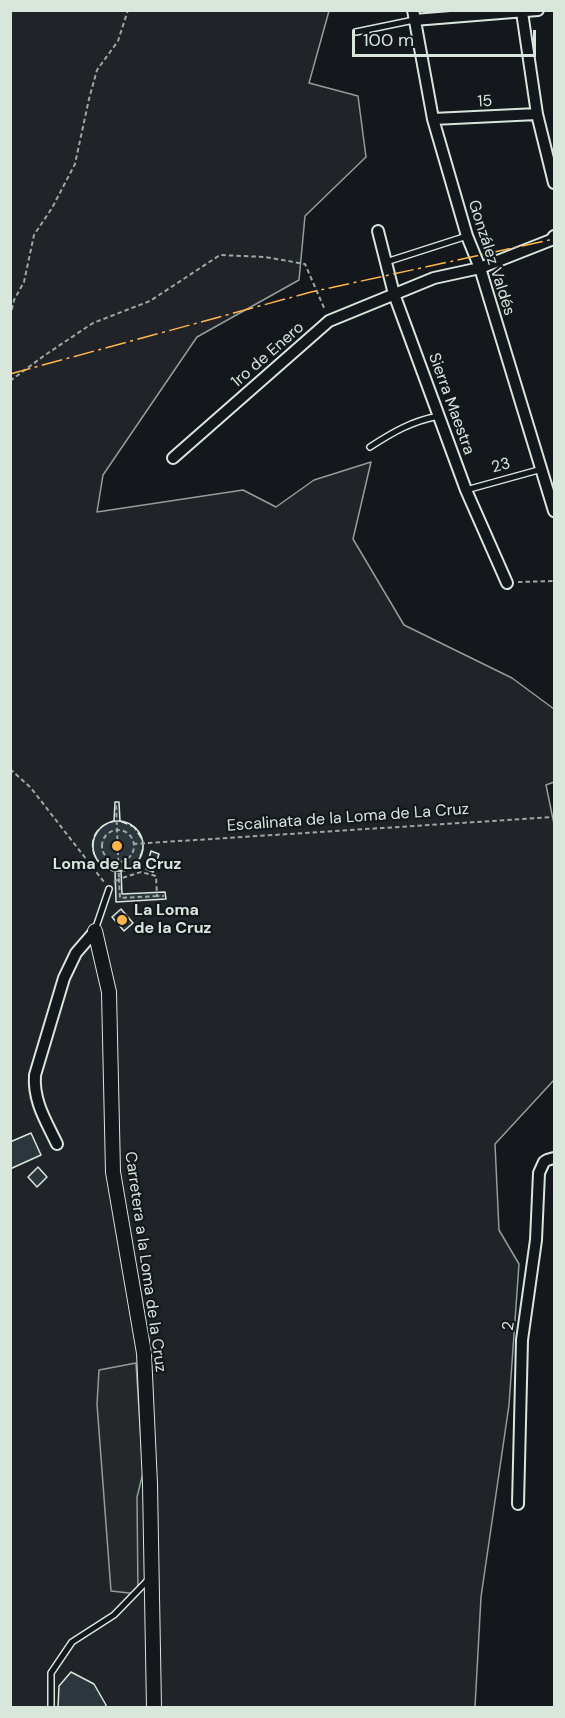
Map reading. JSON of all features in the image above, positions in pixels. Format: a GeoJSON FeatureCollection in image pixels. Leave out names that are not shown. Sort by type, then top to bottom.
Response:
{"type":"FeatureCollection","features":[{"type":"Feature","properties":{"kind":"street"},"geometry":{"type":"LineString","coordinates":[[413,15],[538,10]]}},
{"type":"Feature","properties":{"kind":"street"},"geometry":{"type":"LineString","coordinates":[[522,11],[537,114],[555,183]]}},
{"type":"Feature","properties":{"kind":"street","name":"González Valdés"},"geometry":{"type":"LineString","coordinates":[[413,15],[433,119],[467,236],[480,268],[555,511]]}},
{"type":"Feature","properties":{"kind":"street","name":"15"},"geometry":{"type":"LineString","coordinates":[[433,119],[537,114]]}},
{"type":"Feature","properties":{"kind":"street","name":"Sierra Maestra"},"geometry":{"type":"LineString","coordinates":[[378,231],[394,294],[466,490],[507,583]]}},
{"type":"Feature","properties":{"kind":"street","name":"1ro de Enero"},"geometry":{"type":"LineString","coordinates":[[173,458],[329,321],[434,278],[480,268],[551,240],[555,236]]}},
{"type":"Feature","properties":{"kind":"street"},"geometry":{"type":"LineString","coordinates":[[57,1144],[37,1103],[34,1089],[35,1076],[64,978],[76,953],[95,931]]}},
{"type":"Feature","properties":{"kind":"street","name":"Carretera a la Loma de la Cruz"},"geometry":{"type":"LineString","coordinates":[[95,931],[109,992],[113,1172],[144,1353],[154,1707]]}},
{"type":"Feature","properties":{"kind":"street","name":"2"},"geometry":{"type":"LineString","coordinates":[[518,1504],[522,1340],[536,1240],[539,1173],[544,1162],[553,1158]]}},
{"type":"Feature","properties":{"kind":"lane"},"geometry":{"type":"LineString","coordinates":[[356,32],[413,15]]}},
{"type":"Feature","properties":{"kind":"lane"},"geometry":{"type":"LineString","coordinates":[[385,263],[467,236]]}},
{"type":"Feature","properties":{"kind":"lane"},"geometry":{"type":"LineString","coordinates":[[370,447],[405,425],[439,416]]}},
{"type":"Feature","properties":{"kind":"lane","name":"23"},"geometry":{"type":"LineString","coordinates":[[466,490],[543,469]]}},
{"type":"Feature","properties":{"kind":"lane"},"geometry":{"type":"LineString","coordinates":[[95,931],[110,889]]}},
{"type":"Feature","properties":{"kind":"lane"},"geometry":{"type":"LineString","coordinates":[[51,1707],[51,1673],[72,1642],[114,1616],[152,1575]]}},
{"type":"Feature","properties":{"kind":"path"},"geometry":{"type":"LineString","coordinates":[[10,317],[14,300],[24,282],[34,235],[52,208],[75,164],[97,70],[118,41],[128,10]]}},
{"type":"Feature","properties":{"kind":"path"},"geometry":{"type":"LineString","coordinates":[[10,381],[93,323],[150,301],[220,255],[265,257],[305,264],[329,321]]}},
{"type":"Feature","properties":{"kind":"path"},"geometry":{"type":"LineString","coordinates":[[507,583],[555,581]]}},
{"type":"Feature","properties":{"kind":"path"},"geometry":{"type":"LineString","coordinates":[[10,769],[31,788],[110,889]]}},
{"type":"Feature","properties":{"kind":"path"},"geometry":{"type":"LineString","coordinates":[[116,804],[120,898],[164,896]]}},
{"type":"Feature","properties":{"kind":"path","name":"Escalinata de la Loma de La Cruz"},"geometry":{"type":"LineString","coordinates":[[133,844],[555,817]]}},
{"type":"Feature","properties":{"kind":"path"},"geometry":{"type":"LineString","coordinates":[[117,830],[130,836],[133,844],[131,854],[118,862],[108,858],[102,849],[107,834],[117,830]]}},
{"type":"Feature","properties":{"kind":"path"},"geometry":{"type":"LineString","coordinates":[[119,879],[141,872],[156,876],[158,896]]}},
{"type":"Feature","properties":{"kind":"shaded area"},"geometry":{"type":"Polygon","coordinates":[[[11,11],[329,11],[309,83],[358,96],[366,157],[305,216],[299,280],[197,337],[103,475],[97,512],[243,490],[276,507],[314,480],[371,462],[353,539],[404,625],[512,678],[554,709],[554,782],[546,785],[554,824],[554,1080],[495,1144],[499,1230],[519,1264],[509,1405],[481,1597],[475,1707],[11,1708],[11,11]]]}},
{"type":"Feature","properties":{"kind":"shaded area"},"geometry":{"type":"Polygon","coordinates":[[[113,821],[123,821],[136,828],[143,841],[143,851],[136,864],[123,871],[113,871],[104,867],[97,860],[93,851],[93,841],[97,832],[104,825],[113,821]]]}},
{"type":"Feature","properties":{"kind":"shaded area"},"geometry":{"type":"Polygon","coordinates":[[[136,1363],[143,1473],[137,1497],[138,1594],[111,1591],[97,1404],[99,1370],[136,1363]]]}},
{"type":"Feature","properties":{"kind":"building"},"geometry":{"type":"Polygon","coordinates":[[[115,802],[119,802],[120,821],[114,821],[115,802]]]}},
{"type":"Feature","properties":{"kind":"building"},"geometry":{"type":"Polygon","coordinates":[[[113,821],[123,821],[136,828],[143,841],[143,851],[136,864],[123,871],[113,871],[104,867],[97,860],[93,851],[93,841],[97,832],[104,825],[113,821]]]}},
{"type":"Feature","properties":{"kind":"building"},"geometry":{"type":"Polygon","coordinates":[[[151,851],[159,854],[157,860],[161,861],[159,866],[155,865],[153,872],[146,869],[151,851]]]}},
{"type":"Feature","properties":{"kind":"building"},"geometry":{"type":"Polygon","coordinates":[[[115,871],[121,871],[122,894],[165,892],[166,899],[116,902],[115,871]]]}},
{"type":"Feature","properties":{"kind":"building","name":"La Loma de la Cruz"},"geometry":{"type":"Polygon","coordinates":[[[121,909],[133,923],[124,931],[112,917],[121,909]]]}},
{"type":"Feature","properties":{"kind":"building"},"geometry":{"type":"Polygon","coordinates":[[[31,1133],[41,1155],[10,1169],[10,1142],[31,1133]]]}},
{"type":"Feature","properties":{"kind":"building"},"geometry":{"type":"Polygon","coordinates":[[[38,1167],[47,1177],[37,1187],[28,1177],[38,1167]]]}},
{"type":"Feature","properties":{"kind":"building"},"geometry":{"type":"Polygon","coordinates":[[[71,1672],[94,1684],[106,1705],[105,1708],[58,1708],[59,1686],[71,1672]]]}},
{"type":"Feature","properties":{"kind":"fence"},"geometry":{"type":"LineString","coordinates":[[113,871],[104,867],[98,860],[92,845],[98,831],[114,821]]}},
{"type":"Feature","properties":{"kind":"fence"},"geometry":{"type":"LineString","coordinates":[[120,821],[134,827],[142,839]]}},
{"type":"Feature","properties":{"kind":"fence"},"geometry":{"type":"LineString","coordinates":[[124,871],[137,862],[143,848]]}},
{"type":"Feature","properties":{"kind":"power"},"geometry":{"type":"LineString","coordinates":[[10,374],[311,292],[554,239]]}},
{"type":"Feature","properties":{"kind":"place","name":"Loma de La Cruz"},"geometry":{"type":"Point","coordinates":[117,846]}},
{"type":"Feature","properties":{"kind":"place","name":"La Loma de la Cruz"},"geometry":{"type":"Point","coordinates":[122,920]}}]}
